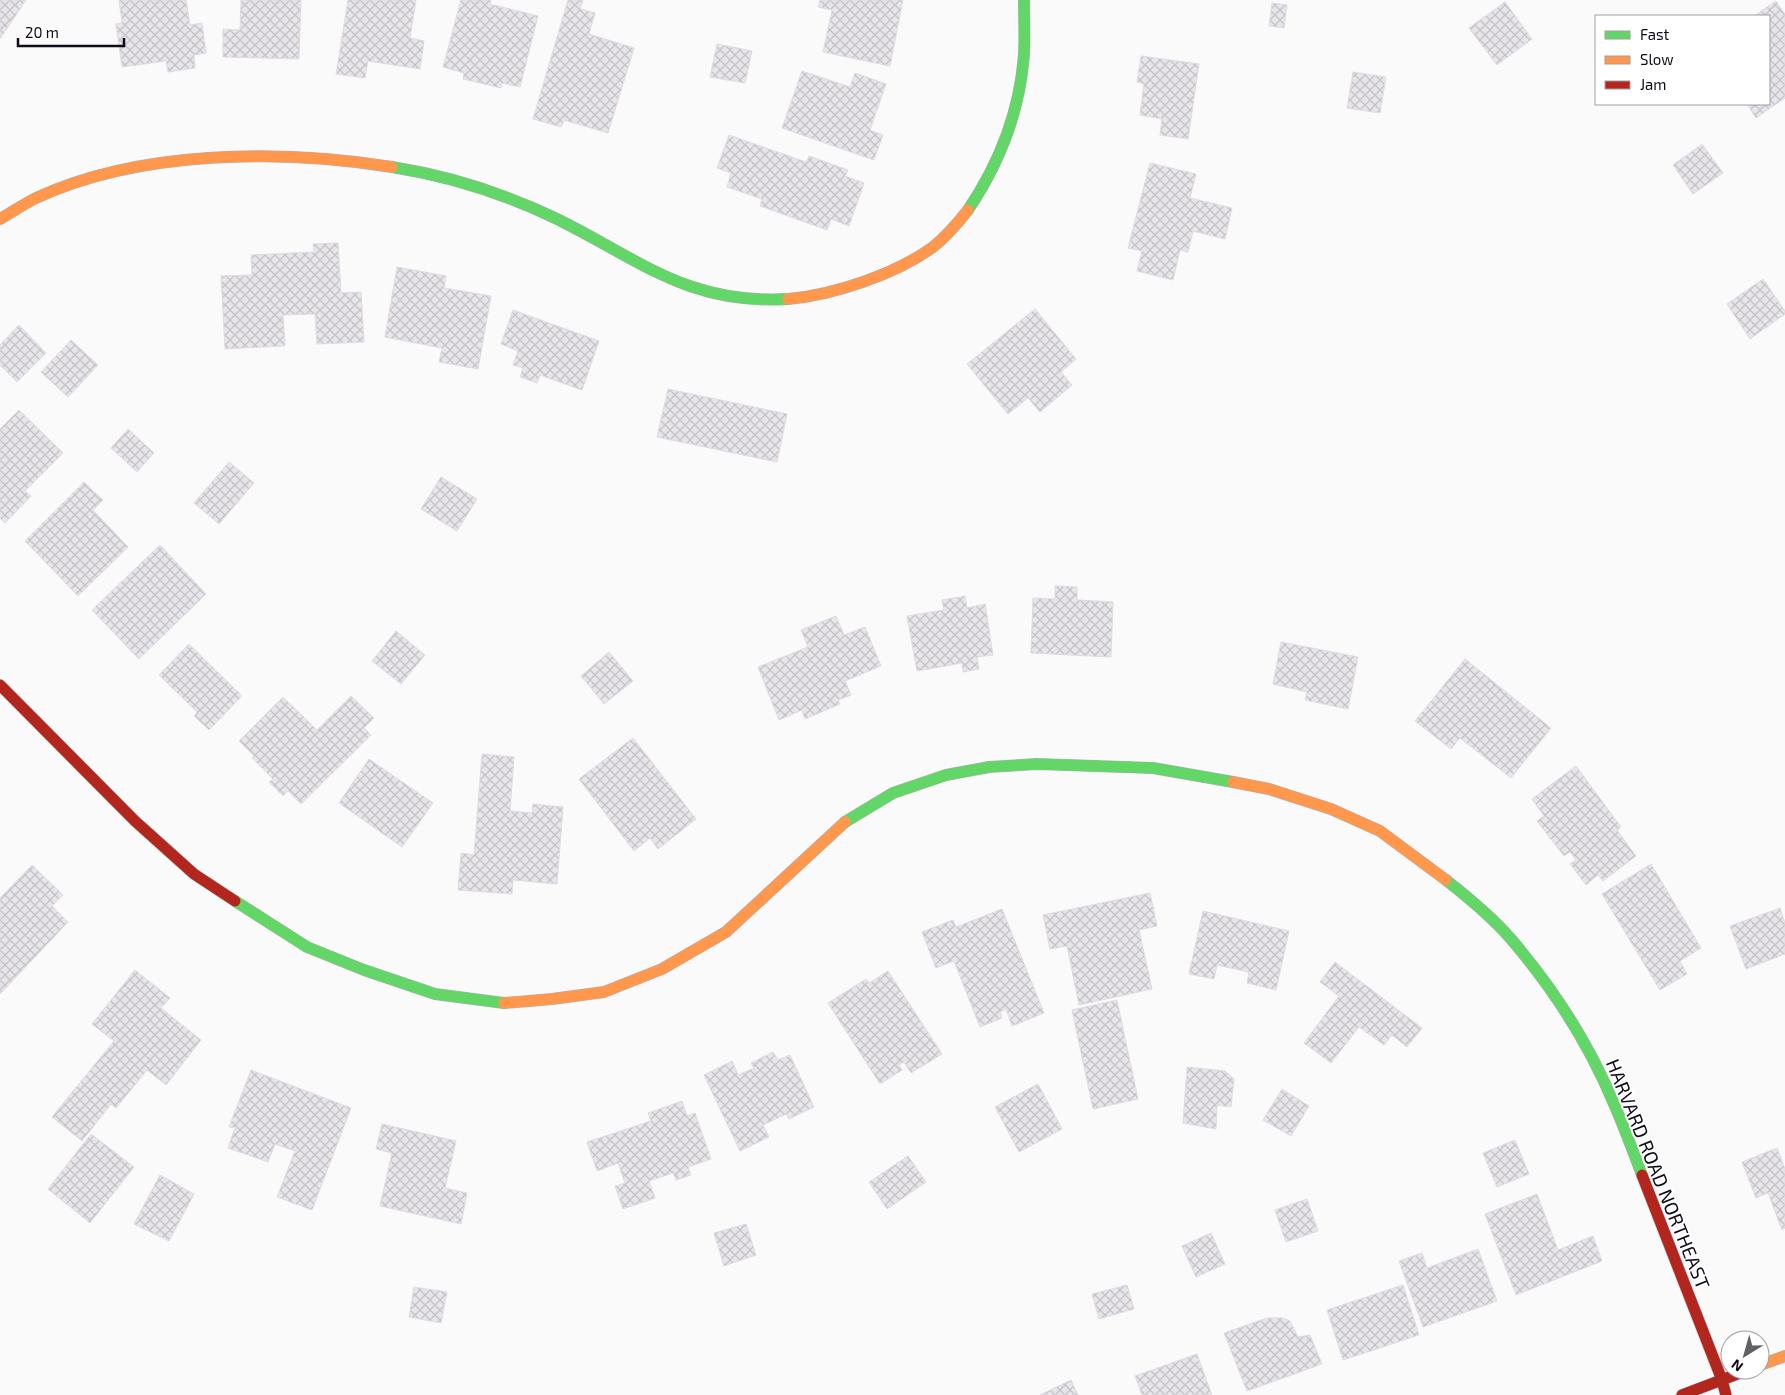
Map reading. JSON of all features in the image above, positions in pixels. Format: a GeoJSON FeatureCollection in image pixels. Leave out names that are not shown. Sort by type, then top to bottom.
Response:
{"type":"FeatureCollection","features":[{"type":"Feature","properties":{"kind":"street"},"geometry":{"type":"LineString","coordinates":[[0,219],[38,197],[84,181],[165,163],[208,158],[256,156],[352,161],[439,176],[480,188],[568,225],[648,269],[681,284],[718,295],[754,300],[815,295],[851,286],[911,261],[937,244],[962,218],[978,195],[1005,139],[1014,114],[1024,62],[1024,0]]}},
{"type":"Feature","properties":{"kind":"street","name":"HARVARD ROAD NORTHEAST"},"geometry":{"type":"LineString","coordinates":[[0,685],[134,821],[194,874],[253,914],[307,947],[364,970],[435,994],[498,1003],[552,999],[604,992],[662,969],[726,932],[847,820],[893,793],[946,775],[989,767],[1037,764],[1102,764],[1153,768],[1269,790],[1330,809],[1380,832],[1427,864],[1470,899],[1510,938],[1547,985],[1587,1048],[1614,1103],[1720,1375]]}},
{"type":"Feature","properties":{"kind":"street"},"geometry":{"type":"LineString","coordinates":[[1770,1361],[1785,1356]]}},
{"type":"Feature","properties":{"kind":"street"},"geometry":{"type":"LineString","coordinates":[[1682,1395],[1722,1380]]}},
{"type":"Feature","properties":{"kind":"street","name":"HARVARD ROAD NORTHEAST"},"geometry":{"type":"LineString","coordinates":[[1722,1380],[1726,1395]]}},
{"type":"Feature","properties":{"kind":"building"},"geometry":{"type":"Polygon","coordinates":[[[0,0],[26,0],[0,39],[0,0]]]}},
{"type":"Feature","properties":{"kind":"building"},"geometry":{"type":"Polygon","coordinates":[[[119,0],[186,0],[190,25],[202,23],[206,53],[194,55],[195,68],[168,72],[166,61],[122,67],[116,24],[122,23],[119,0]]]}},
{"type":"Feature","properties":{"kind":"building"},"geometry":{"type":"Polygon","coordinates":[[[241,0],[301,0],[299,59],[223,57],[223,29],[240,30],[241,0]]]}},
{"type":"Feature","properties":{"kind":"building"},"geometry":{"type":"Polygon","coordinates":[[[348,0],[416,0],[410,38],[424,41],[420,69],[368,61],[365,78],[336,74],[348,0]]]}},
{"type":"Feature","properties":{"kind":"building"},"geometry":{"type":"Polygon","coordinates":[[[461,0],[491,0],[490,4],[538,16],[520,87],[502,83],[501,88],[463,79],[464,73],[443,67],[461,0]]]}},
{"type":"Feature","properties":{"kind":"building"},"geometry":{"type":"Polygon","coordinates":[[[568,0],[583,0],[580,9],[595,13],[589,34],[634,48],[608,133],[564,120],[561,127],[533,119],[568,0]]]}},
{"type":"Feature","properties":{"kind":"building"},"geometry":{"type":"Polygon","coordinates":[[[820,0],[903,0],[890,66],[823,52],[832,10],[818,7],[820,0]]]}},
{"type":"Feature","properties":{"kind":"building"},"geometry":{"type":"Polygon","coordinates":[[[1776,1],[1785,14],[1785,98],[1756,118],[1748,105],[1770,105],[1770,15],[1755,15],[1776,1]]]}},
{"type":"Feature","properties":{"kind":"building"},"geometry":{"type":"Polygon","coordinates":[[[1505,2],[1532,39],[1497,65],[1469,28],[1505,2]]]}},
{"type":"Feature","properties":{"kind":"building"},"geometry":{"type":"Polygon","coordinates":[[[1272,3],[1287,5],[1284,28],[1269,26],[1272,3]]]}},
{"type":"Feature","properties":{"kind":"building"},"geometry":{"type":"Polygon","coordinates":[[[717,44],[752,51],[745,83],[710,77],[717,44]]]}},
{"type":"Feature","properties":{"kind":"building"},"geometry":{"type":"Polygon","coordinates":[[[1141,56],[1199,64],[1188,139],[1160,135],[1162,119],[1140,115],[1144,84],[1137,82],[1141,56]]]}},
{"type":"Feature","properties":{"kind":"building"},"geometry":{"type":"Polygon","coordinates":[[[802,71],[850,87],[855,73],[886,84],[870,130],[883,135],[874,160],[782,128],[802,71]]]}},
{"type":"Feature","properties":{"kind":"building"},"geometry":{"type":"Polygon","coordinates":[[[1353,72],[1386,77],[1380,113],[1347,108],[1353,72]]]}},
{"type":"Feature","properties":{"kind":"building"},"geometry":{"type":"Polygon","coordinates":[[[729,135],[806,162],[809,156],[848,170],[845,176],[864,183],[849,226],[831,219],[827,230],[760,206],[762,199],[727,187],[731,173],[717,168],[729,135]]]}},
{"type":"Feature","properties":{"kind":"building"},"geometry":{"type":"Polygon","coordinates":[[[1702,144],[1723,173],[1693,194],[1673,165],[1702,144]]]}},
{"type":"Feature","properties":{"kind":"building"},"geometry":{"type":"Polygon","coordinates":[[[1150,163],[1196,174],[1190,198],[1232,208],[1225,239],[1193,231],[1188,252],[1180,250],[1173,280],[1137,271],[1142,251],[1128,248],[1150,163]]]}},
{"type":"Feature","properties":{"kind":"building"},"geometry":{"type":"Polygon","coordinates":[[[338,243],[341,293],[361,292],[364,342],[317,344],[315,314],[283,315],[285,346],[225,349],[221,276],[252,275],[251,255],[314,252],[313,244],[338,243]]]}},
{"type":"Feature","properties":{"kind":"building"},"geometry":{"type":"Polygon","coordinates":[[[397,267],[446,276],[444,288],[491,296],[478,369],[439,362],[442,348],[385,337],[397,267]]]}},
{"type":"Feature","properties":{"kind":"building"},"geometry":{"type":"Polygon","coordinates":[[[1763,279],[1785,311],[1785,314],[1750,339],[1727,304],[1763,279]]]}},
{"type":"Feature","properties":{"kind":"building"},"geometry":{"type":"Polygon","coordinates":[[[1035,309],[1076,359],[1061,372],[1072,385],[1040,412],[1028,398],[1008,414],[967,364],[1035,309]]]}},
{"type":"Feature","properties":{"kind":"building"},"geometry":{"type":"Polygon","coordinates":[[[513,310],[599,341],[582,390],[540,375],[537,383],[520,377],[523,368],[513,365],[518,351],[501,344],[513,310]]]}},
{"type":"Feature","properties":{"kind":"building"},"geometry":{"type":"Polygon","coordinates":[[[19,325],[46,353],[17,382],[0,365],[0,345],[19,325]]]}},
{"type":"Feature","properties":{"kind":"building"},"geometry":{"type":"Polygon","coordinates":[[[71,340],[98,365],[68,397],[41,372],[71,340]]]}},
{"type":"Feature","properties":{"kind":"building"},"geometry":{"type":"Polygon","coordinates":[[[668,389],[787,414],[777,462],[657,437],[668,389]]]}},
{"type":"Feature","properties":{"kind":"building"},"geometry":{"type":"Polygon","coordinates":[[[19,410],[63,453],[25,491],[31,496],[5,523],[0,518],[0,429],[19,410]]]}},
{"type":"Feature","properties":{"kind":"building"},"geometry":{"type":"Polygon","coordinates":[[[128,429],[154,453],[137,472],[111,448],[128,429]]]}},
{"type":"Feature","properties":{"kind":"building"},"geometry":{"type":"Polygon","coordinates":[[[229,462],[254,483],[219,524],[194,503],[229,462]]]}},
{"type":"Feature","properties":{"kind":"building"},"geometry":{"type":"Polygon","coordinates":[[[441,477],[477,499],[457,531],[421,509],[441,477]]]}},
{"type":"Feature","properties":{"kind":"building"},"geometry":{"type":"Polygon","coordinates":[[[84,482],[103,500],[93,510],[128,547],[78,596],[25,541],[84,482]]]}},
{"type":"Feature","properties":{"kind":"building"},"geometry":{"type":"Polygon","coordinates":[[[160,545],[206,594],[139,659],[92,610],[160,545]]]}},
{"type":"Feature","properties":{"kind":"building"},"geometry":{"type":"Polygon","coordinates":[[[1055,586],[1077,587],[1077,600],[1113,602],[1111,657],[1031,653],[1033,598],[1055,599],[1055,586]]]}},
{"type":"Feature","properties":{"kind":"building"},"geometry":{"type":"Polygon","coordinates":[[[965,596],[967,608],[985,604],[993,655],[977,657],[979,669],[963,672],[962,663],[917,671],[907,616],[944,610],[942,600],[965,596]]]}},
{"type":"Feature","properties":{"kind":"building"},"geometry":{"type":"Polygon","coordinates":[[[836,616],[844,635],[865,627],[881,666],[845,681],[851,695],[838,700],[840,704],[805,719],[802,710],[779,720],[758,667],[808,647],[801,630],[836,616]]]}},
{"type":"Feature","properties":{"kind":"building"},"geometry":{"type":"Polygon","coordinates":[[[396,631],[425,655],[401,684],[372,661],[396,631]]]}},
{"type":"Feature","properties":{"kind":"building"},"geometry":{"type":"Polygon","coordinates":[[[1281,642],[1358,657],[1348,709],[1305,700],[1307,692],[1273,684],[1281,642]]]}},
{"type":"Feature","properties":{"kind":"building"},"geometry":{"type":"Polygon","coordinates":[[[189,644],[242,696],[209,730],[194,716],[197,712],[159,675],[189,644]]]}},
{"type":"Feature","properties":{"kind":"building"},"geometry":{"type":"Polygon","coordinates":[[[609,652],[633,681],[604,704],[581,676],[609,652]]]}},
{"type":"Feature","properties":{"kind":"building"},"geometry":{"type":"Polygon","coordinates":[[[1465,659],[1551,728],[1511,778],[1460,738],[1451,749],[1415,721],[1465,659]]]}},
{"type":"Feature","properties":{"kind":"building"},"geometry":{"type":"Polygon","coordinates":[[[351,696],[374,718],[364,728],[371,735],[301,804],[288,791],[283,796],[269,782],[273,779],[252,758],[254,756],[239,741],[283,697],[317,730],[351,696]]]}},
{"type":"Feature","properties":{"kind":"building"},"geometry":{"type":"Polygon","coordinates":[[[633,738],[696,819],[658,849],[650,838],[634,851],[579,779],[633,738]]]}},
{"type":"Feature","properties":{"kind":"building"},"geometry":{"type":"Polygon","coordinates":[[[482,754],[514,757],[510,811],[532,813],[533,804],[563,807],[557,884],[513,880],[512,894],[458,890],[461,853],[474,855],[482,754]]]}},
{"type":"Feature","properties":{"kind":"building"},"geometry":{"type":"Polygon","coordinates":[[[369,759],[433,803],[402,847],[339,803],[369,759]]]}},
{"type":"Feature","properties":{"kind":"building"},"geometry":{"type":"Polygon","coordinates":[[[1576,766],[1621,827],[1617,830],[1636,856],[1603,881],[1598,875],[1586,885],[1570,864],[1576,860],[1570,852],[1564,856],[1537,821],[1544,816],[1532,799],[1576,766]]]}},
{"type":"Feature","properties":{"kind":"building"},"geometry":{"type":"Polygon","coordinates":[[[1651,864],[1701,948],[1680,961],[1687,974],[1660,990],[1602,894],[1651,864]]]}},
{"type":"Feature","properties":{"kind":"building"},"geometry":{"type":"Polygon","coordinates":[[[32,865],[63,895],[52,906],[68,922],[0,994],[0,898],[32,865]]]}},
{"type":"Feature","properties":{"kind":"building"},"geometry":{"type":"Polygon","coordinates":[[[1150,893],[1157,926],[1139,930],[1152,989],[1079,1005],[1067,946],[1050,949],[1043,915],[1150,893]]]}},
{"type":"Feature","properties":{"kind":"building"},"geometry":{"type":"Polygon","coordinates":[[[1780,908],[1785,923],[1785,954],[1746,969],[1730,926],[1780,908]]]}},
{"type":"Feature","properties":{"kind":"building"},"geometry":{"type":"Polygon","coordinates":[[[1002,909],[1044,1013],[1012,1026],[1006,1009],[1000,1012],[1002,1018],[980,1027],[954,961],[936,968],[922,932],[953,920],[956,927],[1002,909]]]}},
{"type":"Feature","properties":{"kind":"building"},"geometry":{"type":"Polygon","coordinates":[[[1203,911],[1289,931],[1276,990],[1247,983],[1249,972],[1217,965],[1214,979],[1189,974],[1203,911]]]}},
{"type":"Feature","properties":{"kind":"building"},"geometry":{"type":"Polygon","coordinates":[[[1335,962],[1422,1028],[1407,1047],[1392,1035],[1384,1045],[1359,1027],[1331,1063],[1304,1043],[1339,996],[1320,982],[1335,962]]]}},
{"type":"Feature","properties":{"kind":"building"},"geometry":{"type":"Polygon","coordinates":[[[135,970],[170,998],[161,1008],[201,1040],[166,1085],[147,1070],[116,1108],[111,1104],[82,1141],[52,1117],[114,1041],[92,1024],[135,970]]]}},
{"type":"Feature","properties":{"kind":"building"},"geometry":{"type":"Polygon","coordinates":[[[888,971],[942,1054],[911,1073],[904,1062],[899,1065],[902,1070],[880,1084],[828,1003],[866,979],[869,983],[888,971]]]}},
{"type":"Feature","properties":{"kind":"building"},"geometry":{"type":"Polygon","coordinates":[[[1117,1000],[1138,1099],[1093,1109],[1072,1010],[1117,1000]]]}},
{"type":"Feature","properties":{"kind":"building"},"geometry":{"type":"Polygon","coordinates":[[[773,1052],[778,1060],[790,1055],[814,1107],[789,1119],[786,1114],[763,1125],[769,1137],[740,1151],[704,1075],[732,1061],[738,1075],[754,1068],[751,1063],[773,1052]]]}},
{"type":"Feature","properties":{"kind":"building"},"geometry":{"type":"Polygon","coordinates":[[[1187,1067],[1225,1071],[1234,1079],[1231,1107],[1217,1105],[1216,1129],[1183,1123],[1187,1067]]]}},
{"type":"Feature","properties":{"kind":"building"},"geometry":{"type":"Polygon","coordinates":[[[251,1070],[351,1108],[312,1210],[277,1197],[295,1151],[275,1144],[268,1162],[228,1148],[235,1128],[229,1127],[251,1070]]]}},
{"type":"Feature","properties":{"kind":"building"},"geometry":{"type":"Polygon","coordinates":[[[1038,1084],[1062,1129],[1019,1152],[995,1107],[1038,1084]]]}},
{"type":"Feature","properties":{"kind":"building"},"geometry":{"type":"Polygon","coordinates":[[[1282,1089],[1309,1106],[1291,1136],[1263,1120],[1282,1089]]]}},
{"type":"Feature","properties":{"kind":"building"},"geometry":{"type":"Polygon","coordinates":[[[682,1101],[687,1116],[695,1113],[711,1159],[688,1167],[691,1175],[676,1180],[673,1173],[649,1181],[655,1198],[623,1209],[615,1186],[625,1183],[618,1163],[597,1171],[587,1142],[651,1121],[648,1113],[682,1101]]]}},
{"type":"Feature","properties":{"kind":"building"},"geometry":{"type":"Polygon","coordinates":[[[382,1124],[456,1141],[445,1188],[467,1193],[461,1224],[380,1206],[392,1153],[376,1149],[382,1124]]]}},
{"type":"Feature","properties":{"kind":"building"},"geometry":{"type":"Polygon","coordinates":[[[91,1134],[134,1167],[90,1223],[48,1189],[91,1134]]]}},
{"type":"Feature","properties":{"kind":"building"},"geometry":{"type":"Polygon","coordinates":[[[1515,1140],[1529,1174],[1497,1187],[1483,1153],[1515,1140]]]}},
{"type":"Feature","properties":{"kind":"building"},"geometry":{"type":"Polygon","coordinates":[[[1777,1148],[1785,1169],[1785,1228],[1782,1230],[1768,1193],[1756,1198],[1742,1162],[1777,1148]]]}},
{"type":"Feature","properties":{"kind":"building"},"geometry":{"type":"Polygon","coordinates":[[[908,1156],[926,1182],[887,1209],[869,1182],[908,1156]]]}},
{"type":"Feature","properties":{"kind":"building"},"geometry":{"type":"Polygon","coordinates":[[[160,1175],[194,1194],[169,1241],[134,1224],[160,1175]]]}},
{"type":"Feature","properties":{"kind":"building"},"geometry":{"type":"Polygon","coordinates":[[[1537,1194],[1558,1250],[1593,1236],[1602,1261],[1516,1295],[1485,1214],[1537,1194]]]}},
{"type":"Feature","properties":{"kind":"building"},"geometry":{"type":"Polygon","coordinates":[[[1307,1199],[1318,1231],[1286,1242],[1275,1210],[1307,1199]]]}},
{"type":"Feature","properties":{"kind":"building"},"geometry":{"type":"Polygon","coordinates":[[[746,1224],[756,1255],[724,1266],[714,1233],[746,1224]]]}},
{"type":"Feature","properties":{"kind":"building"},"geometry":{"type":"Polygon","coordinates":[[[1211,1233],[1225,1264],[1196,1277],[1182,1246],[1211,1233]]]}},
{"type":"Feature","properties":{"kind":"building"},"geometry":{"type":"Polygon","coordinates":[[[1478,1249],[1497,1301],[1423,1327],[1399,1261],[1422,1253],[1427,1268],[1478,1249]]]}},
{"type":"Feature","properties":{"kind":"building"},"geometry":{"type":"Polygon","coordinates":[[[1127,1285],[1134,1309],[1099,1319],[1092,1294],[1127,1285]]]}},
{"type":"Feature","properties":{"kind":"building"},"geometry":{"type":"Polygon","coordinates":[[[1403,1285],[1419,1335],[1343,1360],[1327,1310],[1403,1285]]]}},
{"type":"Feature","properties":{"kind":"building"},"geometry":{"type":"Polygon","coordinates":[[[414,1287],[447,1292],[441,1323],[409,1317],[414,1287]]]}},
{"type":"Feature","properties":{"kind":"building"},"geometry":{"type":"Polygon","coordinates":[[[1267,1318],[1283,1318],[1290,1321],[1298,1337],[1310,1335],[1322,1364],[1247,1391],[1224,1333],[1267,1318]]]}},
{"type":"Feature","properties":{"kind":"building"},"geometry":{"type":"Polygon","coordinates":[[[1197,1354],[1212,1395],[1142,1395],[1135,1376],[1197,1354]]]}},
{"type":"Feature","properties":{"kind":"building"},"geometry":{"type":"Polygon","coordinates":[[[1071,1380],[1078,1395],[1040,1395],[1071,1380]]]}},
{"type":"Feature","properties":{"kind":"traffic: fast"},"geometry":{"type":"LineString","coordinates":[[968,210],[989,174],[1013,116],[1022,75],[1024,54],[1024,0]]}},
{"type":"Feature","properties":{"kind":"traffic: fast"},"geometry":{"type":"LineString","coordinates":[[392,167],[455,180],[496,193],[555,218],[639,263],[692,287],[721,295],[752,299],[788,299]]}},
{"type":"Feature","properties":{"kind":"traffic: fast"},"geometry":{"type":"LineString","coordinates":[[845,822],[893,793],[946,775],[989,767],[1037,764],[1153,768],[1233,782]]}},
{"type":"Feature","properties":{"kind":"traffic: fast"},"geometry":{"type":"LineString","coordinates":[[1446,880],[1504,931],[1541,977],[1569,1017],[1604,1082],[1642,1175]]}},
{"type":"Feature","properties":{"kind":"traffic: fast"},"geometry":{"type":"LineString","coordinates":[[235,901],[307,947],[364,970],[435,994],[504,1003]]}},
{"type":"Feature","properties":{"kind":"traffic: slow"},"geometry":{"type":"LineString","coordinates":[[0,219],[36,198],[76,182],[120,170],[165,162],[258,156],[349,161],[392,167]]}},
{"type":"Feature","properties":{"kind":"traffic: slow"},"geometry":{"type":"LineString","coordinates":[[788,299],[806,297],[844,288],[864,282],[901,266],[938,243],[952,230],[968,210]]}},
{"type":"Feature","properties":{"kind":"traffic: slow"},"geometry":{"type":"LineString","coordinates":[[1233,782],[1269,789],[1331,809],[1380,831],[1446,880]]}},
{"type":"Feature","properties":{"kind":"traffic: slow"},"geometry":{"type":"LineString","coordinates":[[504,1003],[604,992],[662,969],[726,932],[845,822]]}},
{"type":"Feature","properties":{"kind":"traffic: slow"},"geometry":{"type":"LineString","coordinates":[[1770,1361],[1785,1356]]}},
{"type":"Feature","properties":{"kind":"traffic: jam"},"geometry":{"type":"LineString","coordinates":[[0,685],[135,821],[194,874],[235,901]]}},
{"type":"Feature","properties":{"kind":"traffic: jam"},"geometry":{"type":"LineString","coordinates":[[1642,1175],[1722,1380],[1726,1395]]}},
{"type":"Feature","properties":{"kind":"traffic: jam"},"geometry":{"type":"LineString","coordinates":[[1682,1395],[1722,1380]]}}]}
